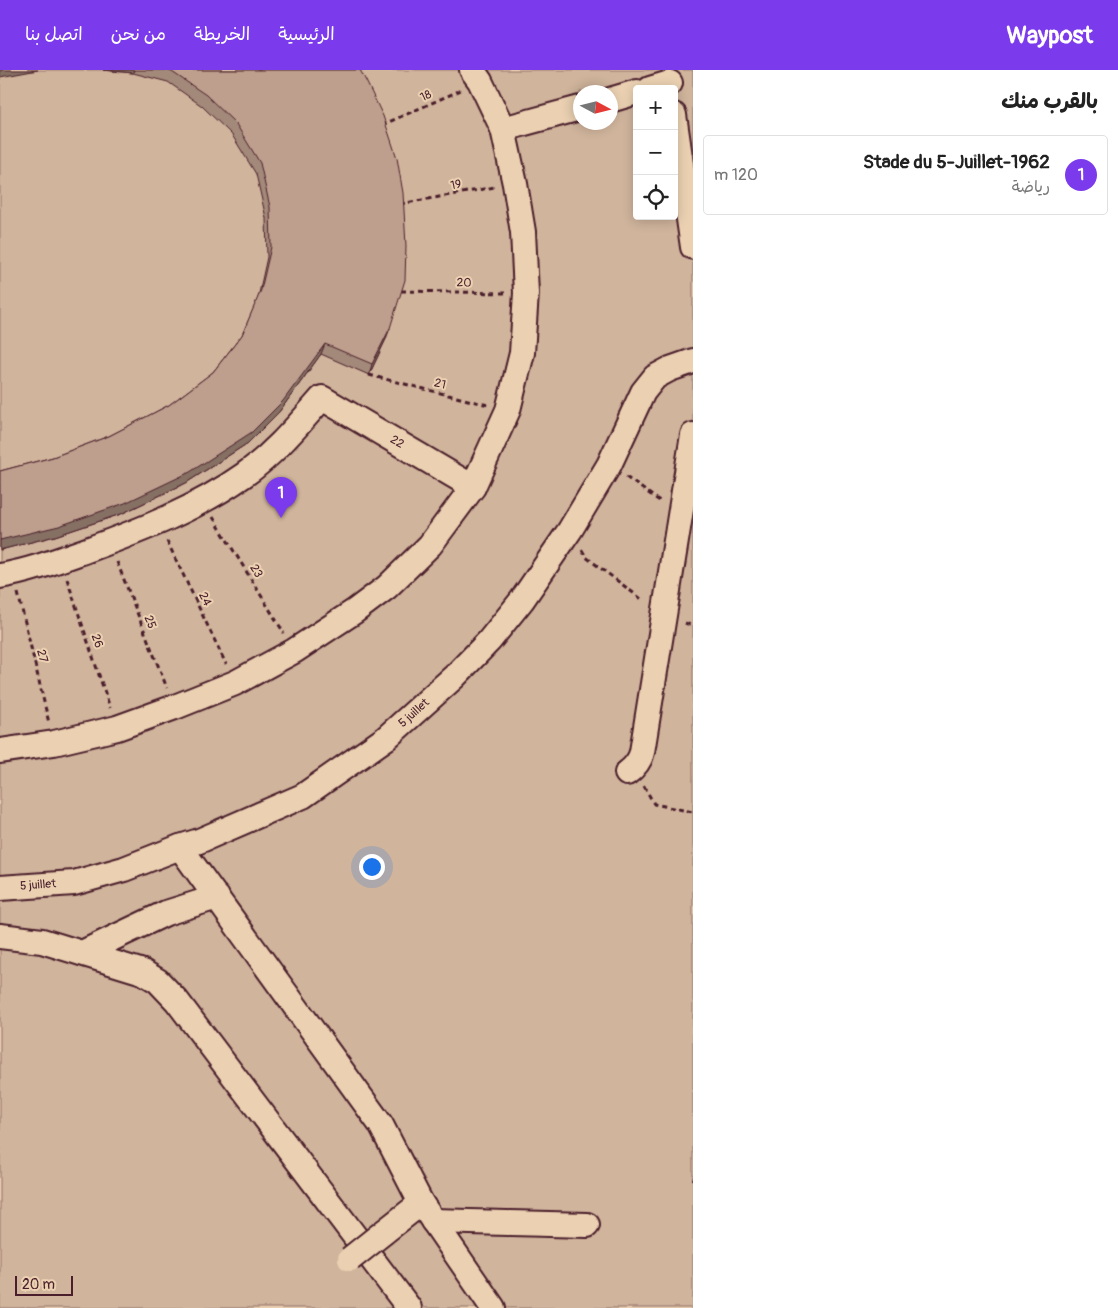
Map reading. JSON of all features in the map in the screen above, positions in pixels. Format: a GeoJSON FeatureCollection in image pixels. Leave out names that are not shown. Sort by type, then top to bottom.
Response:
{"type":"FeatureCollection","features":[{"type":"Feature","properties":{"kind":"lane"},"geometry":{"type":"LineString","coordinates":[[0,751],[54,743],[117,728],[235,683],[294,651],[355,611],[387,587],[430,545],[473,487],[508,410],[522,353],[526,293],[523,232],[503,129],[476,76]]}},
{"type":"Feature","properties":{"kind":"lane"},"geometry":{"type":"LineString","coordinates":[[618,98],[633,93]]}},
{"type":"Feature","properties":{"kind":"lane"},"geometry":{"type":"LineString","coordinates":[[503,129],[573,110]]}},
{"type":"Feature","properties":{"kind":"lane"},"geometry":{"type":"LineString","coordinates":[[676,130],[693,247]]}},
{"type":"Feature","properties":{"kind":"lane","name":"5 juillet"},"geometry":{"type":"LineString","coordinates":[[0,888],[74,883],[124,870],[199,841],[303,796],[386,738],[455,676],[489,641],[522,600],[570,530],[609,465],[643,392],[655,378],[670,369],[693,361]]}},
{"type":"Feature","properties":{"kind":"lane","name":"22"},"geometry":{"type":"LineString","coordinates":[[204,501],[245,474],[282,442],[322,398],[473,487]]}},
{"type":"Feature","properties":{"kind":"lane"},"geometry":{"type":"LineString","coordinates":[[631,771],[640,759],[642,752],[693,435]]}},
{"type":"Feature","properties":{"kind":"lane"},"geometry":{"type":"LineString","coordinates":[[7,575],[61,560],[109,542],[158,523],[204,501]]}},
{"type":"Feature","properties":{"kind":"lane"},"geometry":{"type":"LineString","coordinates":[[180,847],[381,1125],[427,1212],[493,1308]]}},
{"type":"Feature","properties":{"kind":"lane"},"geometry":{"type":"LineString","coordinates":[[82,953],[166,913],[217,897]]}},
{"type":"Feature","properties":{"kind":"lane"},"geometry":{"type":"LineString","coordinates":[[0,936],[42,941],[143,972],[158,981],[177,1001],[408,1308]]}},
{"type":"Feature","properties":{"kind":"lane"},"geometry":{"type":"LineString","coordinates":[[350,1258],[384,1232],[427,1212],[587,1225]]}},
{"type":"Feature","properties":{"kind":"path","name":"18"},"geometry":{"type":"LineString","coordinates":[[379,126],[476,76]]}},
{"type":"Feature","properties":{"kind":"path","name":"19"},"geometry":{"type":"LineString","coordinates":[[399,204],[515,184]]}},
{"type":"Feature","properties":{"kind":"path","name":"20"},"geometry":{"type":"LineString","coordinates":[[401,291],[526,293]]}},
{"type":"Feature","properties":{"kind":"path","name":"21"},"geometry":{"type":"LineString","coordinates":[[368,375],[508,410]]}},
{"type":"Feature","properties":{"kind":"path"},"geometry":{"type":"LineString","coordinates":[[609,465],[680,516]]}},
{"type":"Feature","properties":{"kind":"path","name":"23"},"geometry":{"type":"LineString","coordinates":[[204,501],[294,651]]}},
{"type":"Feature","properties":{"kind":"path","name":"24"},"geometry":{"type":"LineString","coordinates":[[158,523],[235,683]]}},
{"type":"Feature","properties":{"kind":"path"},"geometry":{"type":"LineString","coordinates":[[570,530],[586,557],[664,615],[693,626]]}},
{"type":"Feature","properties":{"kind":"path","name":"25"},"geometry":{"type":"LineString","coordinates":[[109,542],[175,707]]}},
{"type":"Feature","properties":{"kind":"path","name":"26"},"geometry":{"type":"LineString","coordinates":[[61,560],[117,728]]}},
{"type":"Feature","properties":{"kind":"path","name":"27"},"geometry":{"type":"LineString","coordinates":[[7,575],[54,743]]}},
{"type":"Feature","properties":{"kind":"path"},"geometry":{"type":"LineString","coordinates":[[631,771],[654,804],[693,812]]}},
{"type":"Feature","properties":{"kind":"shaded area"},"geometry":{"type":"Polygon","coordinates":[[[0,70],[693,70],[693,1308],[0,1308],[0,70]]]}},
{"type":"Feature","properties":{"kind":"building"},"geometry":{"type":"Polygon","coordinates":[[[166,70],[360,70],[383,116],[397,158],[403,193],[406,246],[405,280],[390,328],[372,364],[325,344],[283,401],[252,432],[190,472],[125,503],[59,526],[0,540],[0,471],[53,457],[109,436],[169,405],[213,372],[242,335],[261,290],[271,247],[270,207],[260,163],[236,124],[206,95],[166,70]]]}},
{"type":"Feature","properties":{"kind":"place","name":"Stade du 5-Juillet-1962"},"geometry":{"type":"Point","coordinates":[281,518]}}]}
